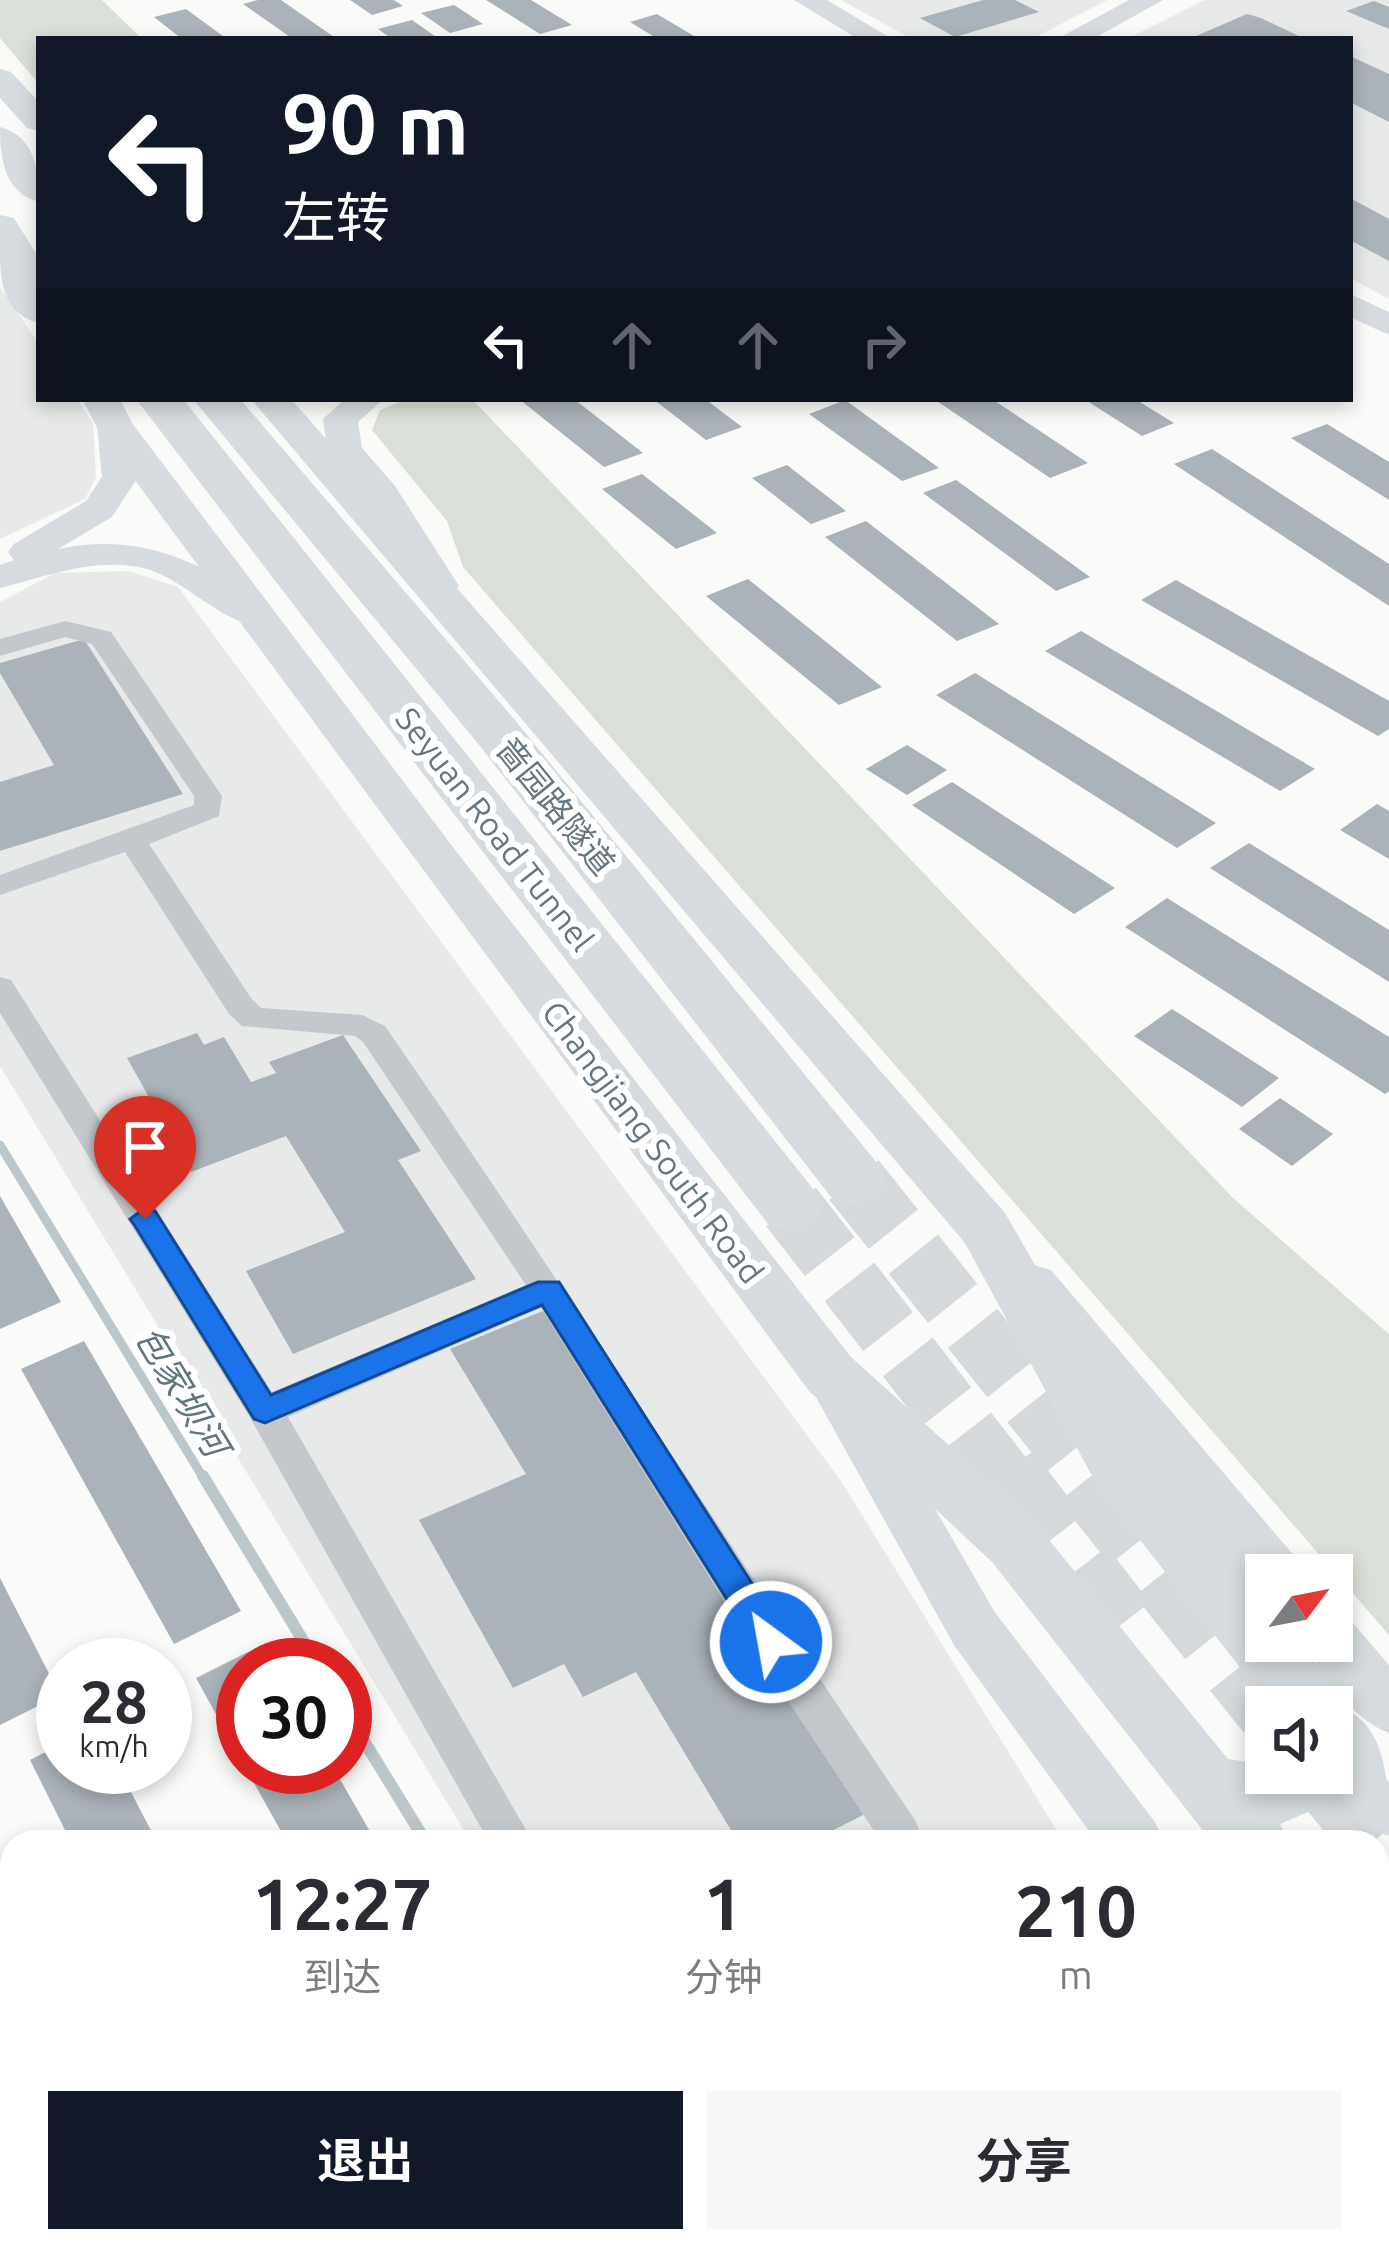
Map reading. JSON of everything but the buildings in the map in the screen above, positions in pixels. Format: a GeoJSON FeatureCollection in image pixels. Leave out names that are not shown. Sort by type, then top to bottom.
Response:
{"type":"FeatureCollection","features":[{"type":"Feature","properties":{"kind":"highway"},"geometry":{"type":"LineString","coordinates":[[0,139],[36,172]]}},
{"type":"Feature","properties":{"kind":"highway"},"geometry":{"type":"LineString","coordinates":[[0,139],[36,186]]}},
{"type":"Feature","properties":{"kind":"highway"},"geometry":{"type":"LineString","coordinates":[[0,192],[36,239]]}},
{"type":"Feature","properties":{"kind":"highway"},"geometry":{"type":"LineString","coordinates":[[0,227],[36,289]]}},
{"type":"Feature","properties":{"kind":"highway"},"geometry":{"type":"LineString","coordinates":[[170,402],[246,423]]}},
{"type":"Feature","properties":{"kind":"highway"},"geometry":{"type":"LineString","coordinates":[[109,408],[273,576],[482,847],[628,998]]}},
{"type":"Feature","properties":{"kind":"highway","name":"啬园路隧道"},"geometry":{"type":"LineString","coordinates":[[246,423],[854,1180]]}},
{"type":"Feature","properties":{"kind":"highway","name":"Seyuan Road Tunnel"},"geometry":{"type":"LineString","coordinates":[[246,423],[628,998],[791,1207]]}},
{"type":"Feature","properties":{"kind":"main road"},"geometry":{"type":"LineString","coordinates":[[0,79],[36,118]]}},
{"type":"Feature","properties":{"kind":"main road"},"geometry":{"type":"LineString","coordinates":[[0,265],[36,308]]}},
{"type":"Feature","properties":{"kind":"main road","name":"Changjiang South Road"},"geometry":{"type":"LineString","coordinates":[[109,408],[259,617],[830,1374],[1014,1543],[1245,1830]]}},
{"type":"Feature","properties":{"kind":"main road"},"geometry":{"type":"LineString","coordinates":[[246,423],[451,606],[985,1228],[1119,1467],[1307,1683]]}},
{"type":"Feature","properties":{"kind":"main road"},"geometry":{"type":"LineString","coordinates":[[1371,1706],[1389,1805]]}},
{"type":"Feature","properties":{"kind":"main road"},"geometry":{"type":"LineString","coordinates":[[1205,1780],[1242,1796],[1278,1794]]}},
{"type":"Feature","properties":{"kind":"street"},"geometry":{"type":"LineString","coordinates":[[807,0],[873,36]]}},
{"type":"Feature","properties":{"kind":"street"},"geometry":{"type":"LineString","coordinates":[[1077,36],[1150,0]]}},
{"type":"Feature","properties":{"kind":"street"},"geometry":{"type":"LineString","coordinates":[[1353,306],[1389,326]]}},
{"type":"Feature","properties":{"kind":"street"},"geometry":{"type":"LineString","coordinates":[[364,402],[340,419],[345,450],[412,539],[451,606]]}},
{"type":"Feature","properties":{"kind":"street"},"geometry":{"type":"LineString","coordinates":[[0,566],[64,534],[99,509],[120,477],[109,408]]}},
{"type":"Feature","properties":{"kind":"street"},"geometry":{"type":"LineString","coordinates":[[0,577],[43,562],[94,554],[146,558],[184,569],[259,617]]}},
{"type":"Feature","properties":{"kind":"street"},"geometry":{"type":"LineString","coordinates":[[0,648],[68,628],[88,628],[102,638],[208,796],[209,810],[0,885]]}},
{"type":"Feature","properties":{"kind":"street"},"geometry":{"type":"LineString","coordinates":[[133,840],[240,1006],[253,1018],[362,1026],[374,1034],[548,1290],[771,1642],[897,1830]]}},
{"type":"Feature","properties":{"kind":"street"},"geometry":{"type":"LineString","coordinates":[[0,988],[265,1411],[505,1830]]}},
{"type":"Feature","properties":{"kind":"street"},"geometry":{"type":"LineString","coordinates":[[985,1228],[1258,1554]]}},
{"type":"Feature","properties":{"kind":"street"},"geometry":{"type":"LineString","coordinates":[[265,1411],[548,1290]]}},
{"type":"Feature","properties":{"kind":"street"},"geometry":{"type":"LineString","coordinates":[[830,1374],[974,1628],[1124,1830]]}},
{"type":"Feature","properties":{"kind":"street"},"geometry":{"type":"LineString","coordinates":[[1307,1683],[1371,1706]]}},
{"type":"Feature","properties":{"kind":"shaded area"},"geometry":{"type":"Polygon","coordinates":[[[0,0],[102,0],[139,36],[36,36],[36,80],[0,38],[0,0]]]}},
{"type":"Feature","properties":{"kind":"shaded area"},"geometry":{"type":"Polygon","coordinates":[[[841,0],[1107,0],[1038,36],[907,36],[841,0]]]}},
{"type":"Feature","properties":{"kind":"shaded area"},"geometry":{"type":"Polygon","coordinates":[[[1205,0],[1389,0],[1389,299],[1353,280],[1353,36],[1133,36],[1205,0]]]}},
{"type":"Feature","properties":{"kind":"shaded area"},"geometry":{"type":"Polygon","coordinates":[[[0,287],[36,340],[36,402],[79,402],[93,423],[96,477],[85,499],[0,539],[0,287]]]}},
{"type":"Feature","properties":{"kind":"shaded area"},"geometry":{"type":"Polygon","coordinates":[[[400,402],[475,402],[1233,1198],[1389,1334],[1389,1635],[1353,1593],[1353,1554],[1319,1554],[463,567],[447,521],[372,430],[380,410],[400,402]]]}},
{"type":"Feature","properties":{"kind":"shaded area"},"geometry":{"type":"Polygon","coordinates":[[[128,571],[178,587],[841,1481],[1057,1830],[464,1830],[372,1679],[372,1638],[347,1638],[0,1066],[0,602],[55,573],[128,571]]]}},
{"type":"Feature","properties":{"kind":"waterway","name":"包家坝河"},"geometry":{"type":"LineString","coordinates":[[0,1145],[204,1479]]}},
{"type":"Feature","properties":{"kind":"waterway","name":"包家坝河"},"geometry":{"type":"LineString","coordinates":[[203,1476],[302,1638]]}},
{"type":"Feature","properties":{"kind":"waterway","name":"包家坝河"},"geometry":{"type":"LineString","coordinates":[[372,1754],[419,1830]]}},
{"type":"Feature","properties":{"kind":"tunnel"},"geometry":{"type":"LineString","coordinates":[[854,1180],[1093,1479]]}},
{"type":"Feature","properties":{"kind":"tunnel"},"geometry":{"type":"LineString","coordinates":[[791,1207],[1003,1479]]}},
{"type":"Feature","properties":{"kind":"tunnel"},"geometry":{"type":"LineString","coordinates":[[1001,1476],[1118,1627]]}},
{"type":"Feature","properties":{"kind":"tunnel"},"geometry":{"type":"LineString","coordinates":[[1091,1476],[1258,1686]]}},
{"type":"Feature","properties":{"kind":"tunnel"},"geometry":{"type":"LineString","coordinates":[[1346,1794],[1375,1830]]}},
{"type":"Feature","properties":{"kind":"route"},"geometry":{"type":"LineString","coordinates":[[145,1219],[265,1411],[548,1290],[771,1642]]}}]}
